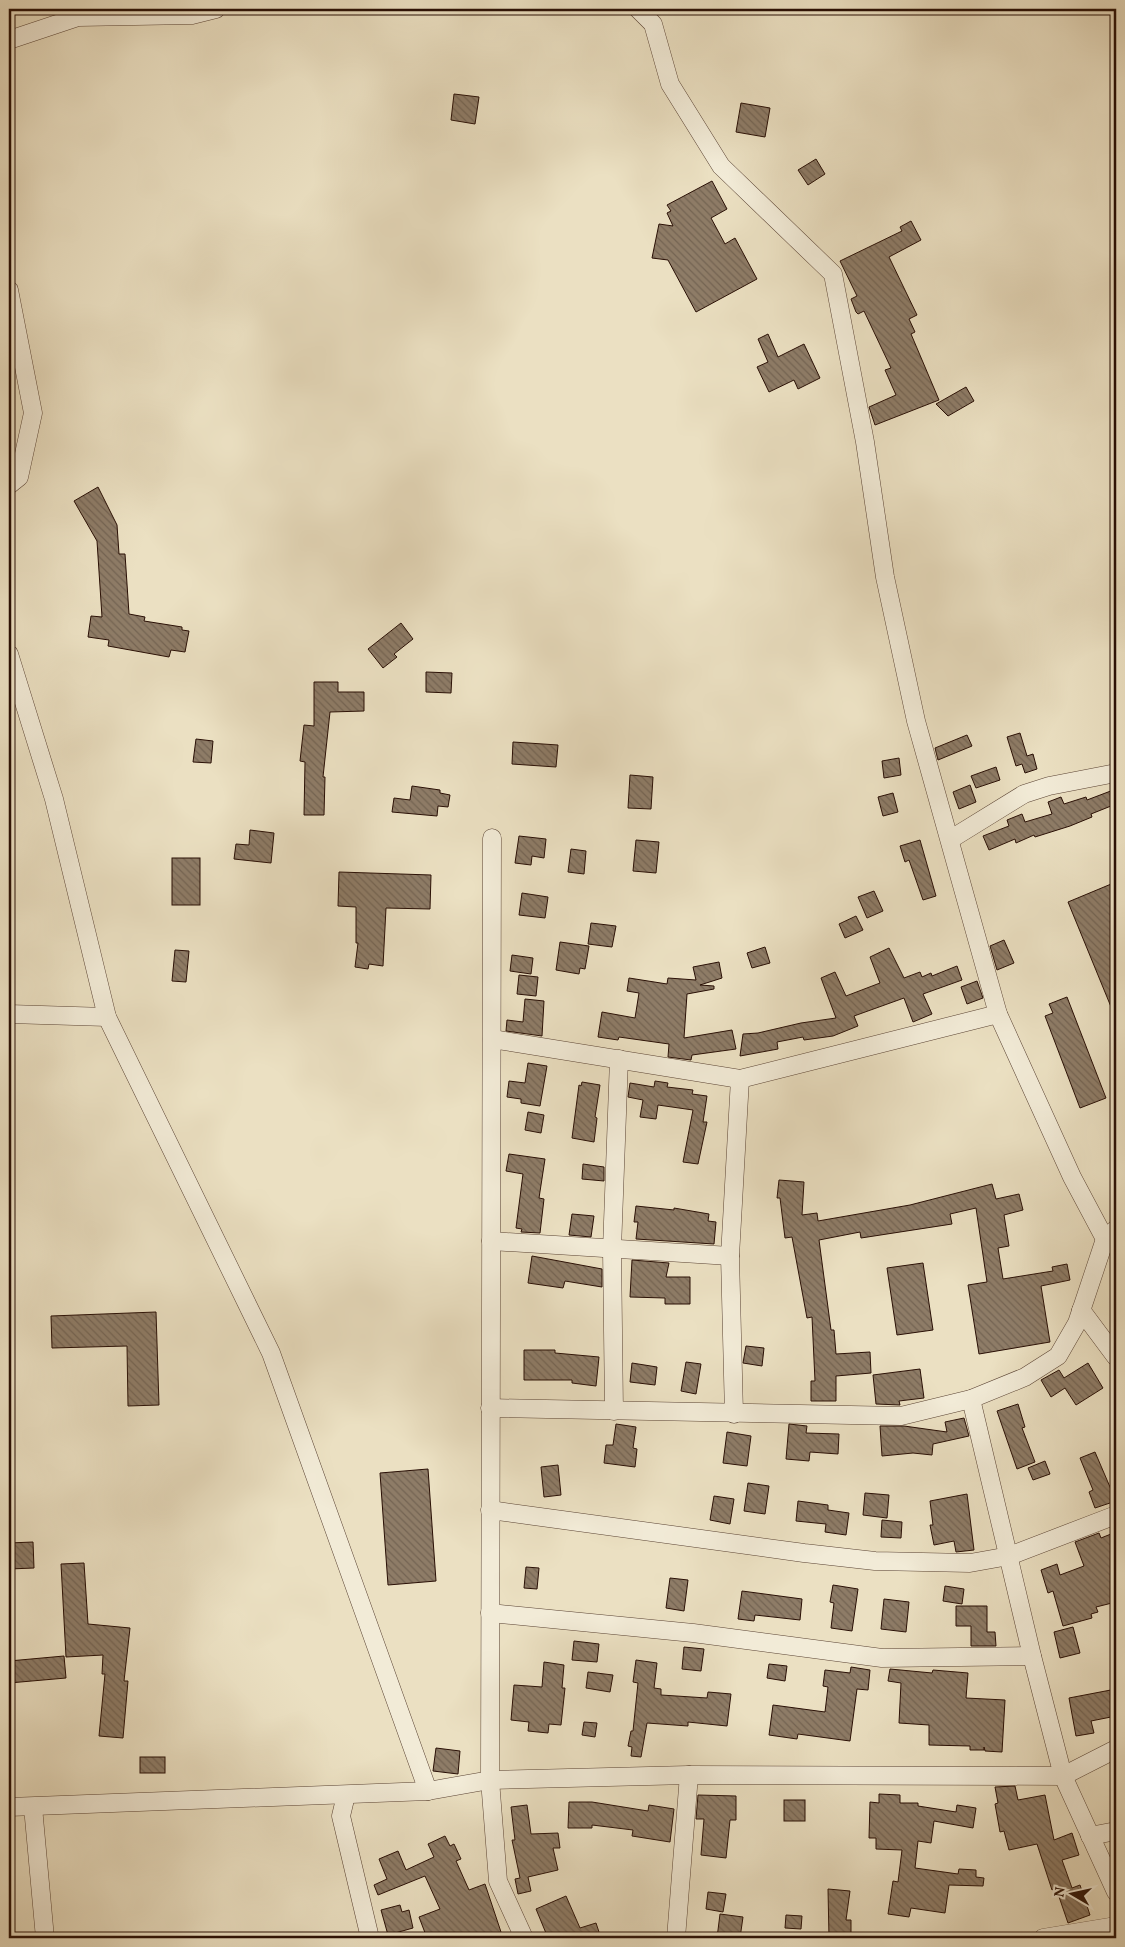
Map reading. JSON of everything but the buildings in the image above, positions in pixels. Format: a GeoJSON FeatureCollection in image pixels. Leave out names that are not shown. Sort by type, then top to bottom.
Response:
{"type":"FeatureCollection","features":[{"type":"Feature","properties":{"kind":"street"},"geometry":{"type":"LineString","coordinates":[[9,40],[78,17],[192,15],[216,9]]}},
{"type":"Feature","properties":{"kind":"street"},"geometry":{"type":"LineString","coordinates":[[490,1408],[900,1416],[971,1399],[1025,1377],[1058,1356],[1077,1323],[1111,1234],[1072,1177],[998,1014],[916,721],[885,577],[865,442],[833,274],[721,166],[670,84],[653,24],[638,9]]}},
{"type":"Feature","properties":{"kind":"street"},"geometry":{"type":"LineString","coordinates":[[9,290],[33,413],[19,477],[9,486]]}},
{"type":"Feature","properties":{"kind":"street"},"geometry":{"type":"LineString","coordinates":[[9,654],[54,799],[107,1017],[271,1353],[428,1791]]}},
{"type":"Feature","properties":{"kind":"street"},"geometry":{"type":"LineString","coordinates":[[950,839],[1024,794],[1049,786],[1116,773]]}},
{"type":"Feature","properties":{"kind":"street"},"geometry":{"type":"LineString","coordinates":[[492,838],[490,1780],[498,1881],[524,1938]]}},
{"type":"Feature","properties":{"kind":"street"},"geometry":{"type":"LineString","coordinates":[[9,1014],[107,1017]]}},
{"type":"Feature","properties":{"kind":"street"},"geometry":{"type":"LineString","coordinates":[[492,1039],[740,1079],[998,1014]]}},
{"type":"Feature","properties":{"kind":"street"},"geometry":{"type":"LineString","coordinates":[[614,1411],[612,1249],[619,1059]]}},
{"type":"Feature","properties":{"kind":"street"},"geometry":{"type":"LineString","coordinates":[[734,1414],[730,1256],[740,1079]]}},
{"type":"Feature","properties":{"kind":"street"},"geometry":{"type":"LineString","coordinates":[[491,1241],[730,1256]]}},
{"type":"Feature","properties":{"kind":"street"},"geometry":{"type":"LineString","coordinates":[[1082,1310],[1116,1357]]}},
{"type":"Feature","properties":{"kind":"street"},"geometry":{"type":"LineString","coordinates":[[971,1399],[1010,1556],[1032,1656],[1063,1776],[1116,1892]]}},
{"type":"Feature","properties":{"kind":"street"},"geometry":{"type":"LineString","coordinates":[[490,1510],[804,1554],[875,1561],[970,1562],[1010,1556],[1116,1516]]}},
{"type":"Feature","properties":{"kind":"street"},"geometry":{"type":"LineString","coordinates":[[490,1613],[693,1633],[882,1658],[1032,1656]]}},
{"type":"Feature","properties":{"kind":"street"},"geometry":{"type":"LineString","coordinates":[[9,1807],[428,1791],[490,1780],[689,1775],[1063,1776],[1116,1749]]}},
{"type":"Feature","properties":{"kind":"street"},"geometry":{"type":"LineString","coordinates":[[676,1938],[689,1775]]}},
{"type":"Feature","properties":{"kind":"street"},"geometry":{"type":"LineString","coordinates":[[346,1795],[341,1816],[370,1938]]}},
{"type":"Feature","properties":{"kind":"street"},"geometry":{"type":"LineString","coordinates":[[33,1807],[45,1938]]}},
{"type":"Feature","properties":{"kind":"street"},"geometry":{"type":"LineString","coordinates":[[1090,1836],[1116,1832]]}},
{"type":"Feature","properties":{"kind":"street"},"geometry":{"type":"LineString","coordinates":[[1043,1938],[1116,1926]]}}]}
